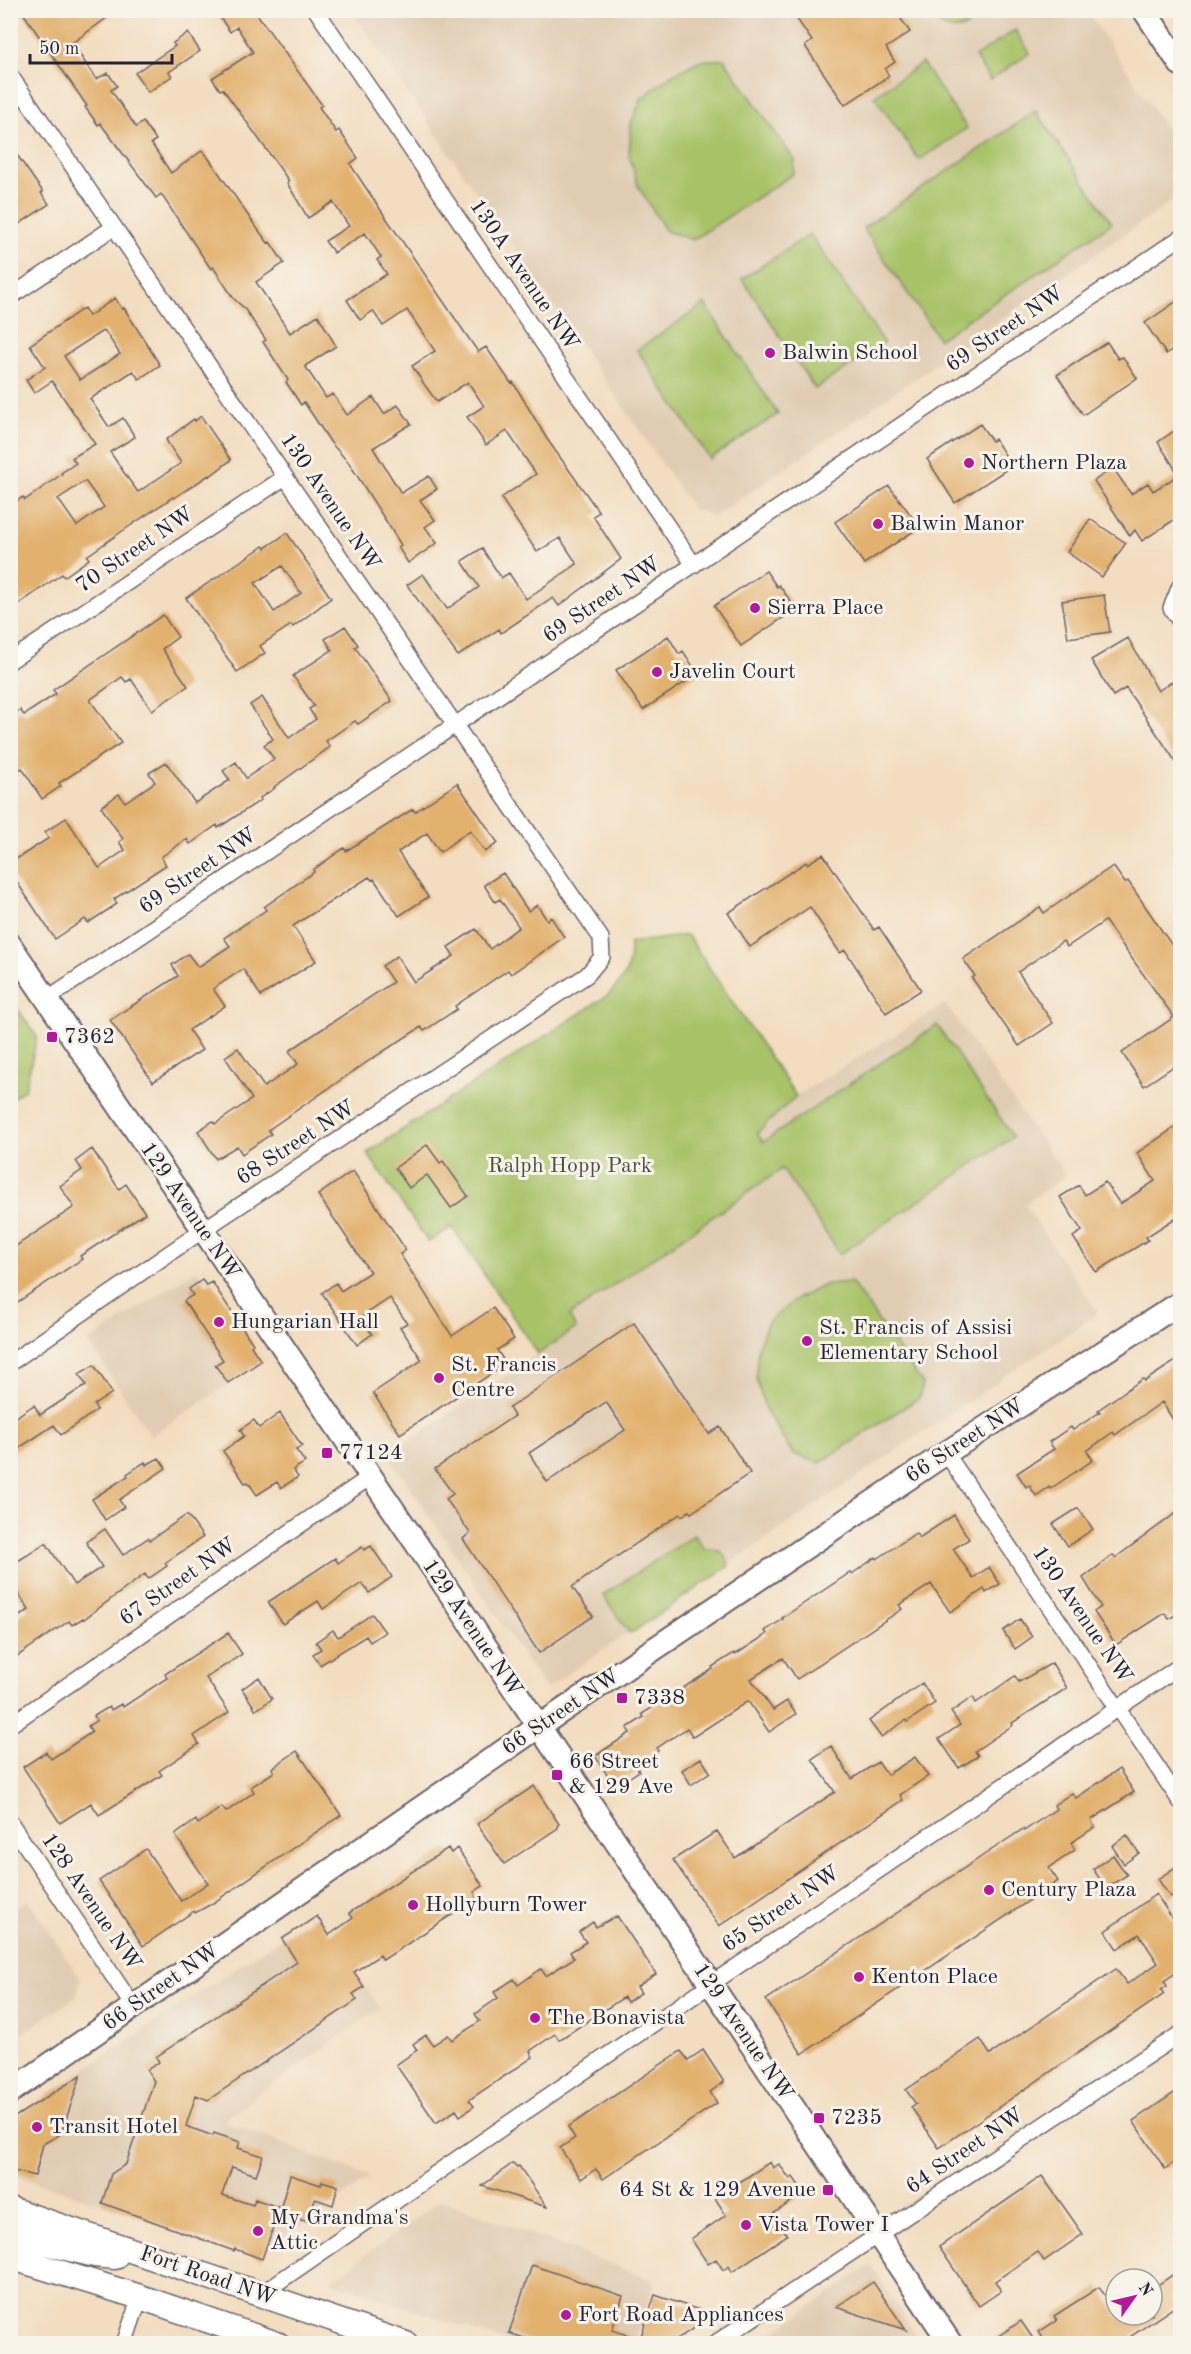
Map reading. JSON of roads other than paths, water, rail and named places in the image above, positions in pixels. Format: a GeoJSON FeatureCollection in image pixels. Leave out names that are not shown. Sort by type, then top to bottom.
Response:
{"type":"FeatureCollection","features":[{"type":"Feature","properties":{"kind":"main road","name":"Fort Road NW"},"geometry":{"type":"LineString","coordinates":[[10,2209],[406,2343]]}},
{"type":"Feature","properties":{"kind":"main road"},"geometry":{"type":"LineString","coordinates":[[10,2234],[95,2255],[165,2262]]}},
{"type":"Feature","properties":{"kind":"main road","name":"Fort Road NW"},"geometry":{"type":"LineString","coordinates":[[10,2257],[277,2343]]}},
{"type":"Feature","properties":{"kind":"street","name":"130A Avenue NW"},"geometry":{"type":"LineString","coordinates":[[316,10],[694,565]]}},
{"type":"Feature","properties":{"kind":"street"},"geometry":{"type":"LineString","coordinates":[[1144,10],[1180,64]]}},
{"type":"Feature","properties":{"kind":"street","name":"130 Avenue NW"},"geometry":{"type":"LineString","coordinates":[[10,75],[601,938],[602,957]]}},
{"type":"Feature","properties":{"kind":"street"},"geometry":{"type":"LineString","coordinates":[[10,297],[114,227]]}},
{"type":"Feature","properties":{"kind":"street","name":"69 Street NW"},"geometry":{"type":"LineString","coordinates":[[47,999],[1180,238]]}},
{"type":"Feature","properties":{"kind":"street","name":"70 Street NW"},"geometry":{"type":"LineString","coordinates":[[10,661],[285,477]]}},
{"type":"Feature","properties":{"kind":"street"},"geometry":{"type":"LineString","coordinates":[[1180,586],[1171,608],[1180,622]]}},
{"type":"Feature","properties":{"kind":"street","name":"129 Avenue NW"},"geometry":{"type":"LineString","coordinates":[[10,945],[456,1602],[951,2343]]}},
{"type":"Feature","properties":{"kind":"street","name":"68 Street NW"},"geometry":{"type":"LineString","coordinates":[[10,1363],[203,1230],[587,975],[602,957]]}},
{"type":"Feature","properties":{"kind":"street","name":"66 Street NW"},"geometry":{"type":"LineString","coordinates":[[1118,1341],[1180,1289]]}},
{"type":"Feature","properties":{"kind":"street","name":"66 Street NW"},"geometry":{"type":"LineString","coordinates":[[10,2092],[538,1727],[946,1453],[1180,1303]]}},
{"type":"Feature","properties":{"kind":"street","name":"130 Avenue NW"},"geometry":{"type":"LineString","coordinates":[[946,1453],[1180,1801]]}},
{"type":"Feature","properties":{"kind":"street","name":"67 Street NW"},"geometry":{"type":"LineString","coordinates":[[10,1725],[370,1477]]}},
{"type":"Feature","properties":{"kind":"street","name":"65 Street NW"},"geometry":{"type":"LineString","coordinates":[[261,2294],[711,1984],[1180,1666]]}},
{"type":"Feature","properties":{"kind":"street","name":"128 Avenue NW"},"geometry":{"type":"LineString","coordinates":[[10,1822],[133,2006]]}},
{"type":"Feature","properties":{"kind":"street","name":"64 Street NW"},"geometry":{"type":"LineString","coordinates":[[714,2343],[1180,2034]]}},
{"type":"Feature","properties":{"kind":"street"},"geometry":{"type":"LineString","coordinates":[[124,2343],[140,2297]]}},
{"type":"Feature","properties":{"kind":"place","name":"Balwin School"},"geometry":{"type":"Point","coordinates":[770,353]}},
{"type":"Feature","properties":{"kind":"place","name":"Northern Plaza"},"geometry":{"type":"Point","coordinates":[969,463]}},
{"type":"Feature","properties":{"kind":"place","name":"Balwin Manor"},"geometry":{"type":"Point","coordinates":[878,524]}},
{"type":"Feature","properties":{"kind":"place","name":"Sierra Place"},"geometry":{"type":"Point","coordinates":[755,608]}},
{"type":"Feature","properties":{"kind":"place","name":"Javelin Court"},"geometry":{"type":"Point","coordinates":[657,672]}},
{"type":"Feature","properties":{"kind":"place","name":"7362"},"geometry":{"type":"Point","coordinates":[52,1037]}},
{"type":"Feature","properties":{"kind":"place","name":"Hungarian Hall"},"geometry":{"type":"Point","coordinates":[219,1322]}},
{"type":"Feature","properties":{"kind":"place","name":"St. Francis of Assisi Elementary School"},"geometry":{"type":"Point","coordinates":[807,1341]}},
{"type":"Feature","properties":{"kind":"place","name":"St. Francis Centre"},"geometry":{"type":"Point","coordinates":[439,1378]}},
{"type":"Feature","properties":{"kind":"place","name":"77124"},"geometry":{"type":"Point","coordinates":[327,1453]}},
{"type":"Feature","properties":{"kind":"place","name":"7338"},"geometry":{"type":"Point","coordinates":[622,1698]}},
{"type":"Feature","properties":{"kind":"place","name":"66 Street & 129 Ave"},"geometry":{"type":"Point","coordinates":[557,1775]}},
{"type":"Feature","properties":{"kind":"place","name":"Century Plaza"},"geometry":{"type":"Point","coordinates":[989,1890]}},
{"type":"Feature","properties":{"kind":"place","name":"Hollyburn Tower"},"geometry":{"type":"Point","coordinates":[413,1905]}},
{"type":"Feature","properties":{"kind":"place","name":"Kenton Place"},"geometry":{"type":"Point","coordinates":[859,1977]}},
{"type":"Feature","properties":{"kind":"place","name":"The Bonavista"},"geometry":{"type":"Point","coordinates":[535,2018]}},
{"type":"Feature","properties":{"kind":"place","name":"7235"},"geometry":{"type":"Point","coordinates":[819,2118]}},
{"type":"Feature","properties":{"kind":"place","name":"Transit Hotel"},"geometry":{"type":"Point","coordinates":[37,2127]}},
{"type":"Feature","properties":{"kind":"place","name":"64 St & 129 Avenue"},"geometry":{"type":"Point","coordinates":[828,2190]}},
{"type":"Feature","properties":{"kind":"place","name":"Vista Tower I"},"geometry":{"type":"Point","coordinates":[746,2225]}},
{"type":"Feature","properties":{"kind":"place","name":"My Grandma's Attic"},"geometry":{"type":"Point","coordinates":[258,2231]}},
{"type":"Feature","properties":{"kind":"place","name":"Fort Road Appliances"},"geometry":{"type":"Point","coordinates":[566,2315]}},
{"type":"Feature","properties":{"kind":"park label","name":"Ralph Hopp Park"},"geometry":{"type":"Point","coordinates":[570,1166]}}]}
